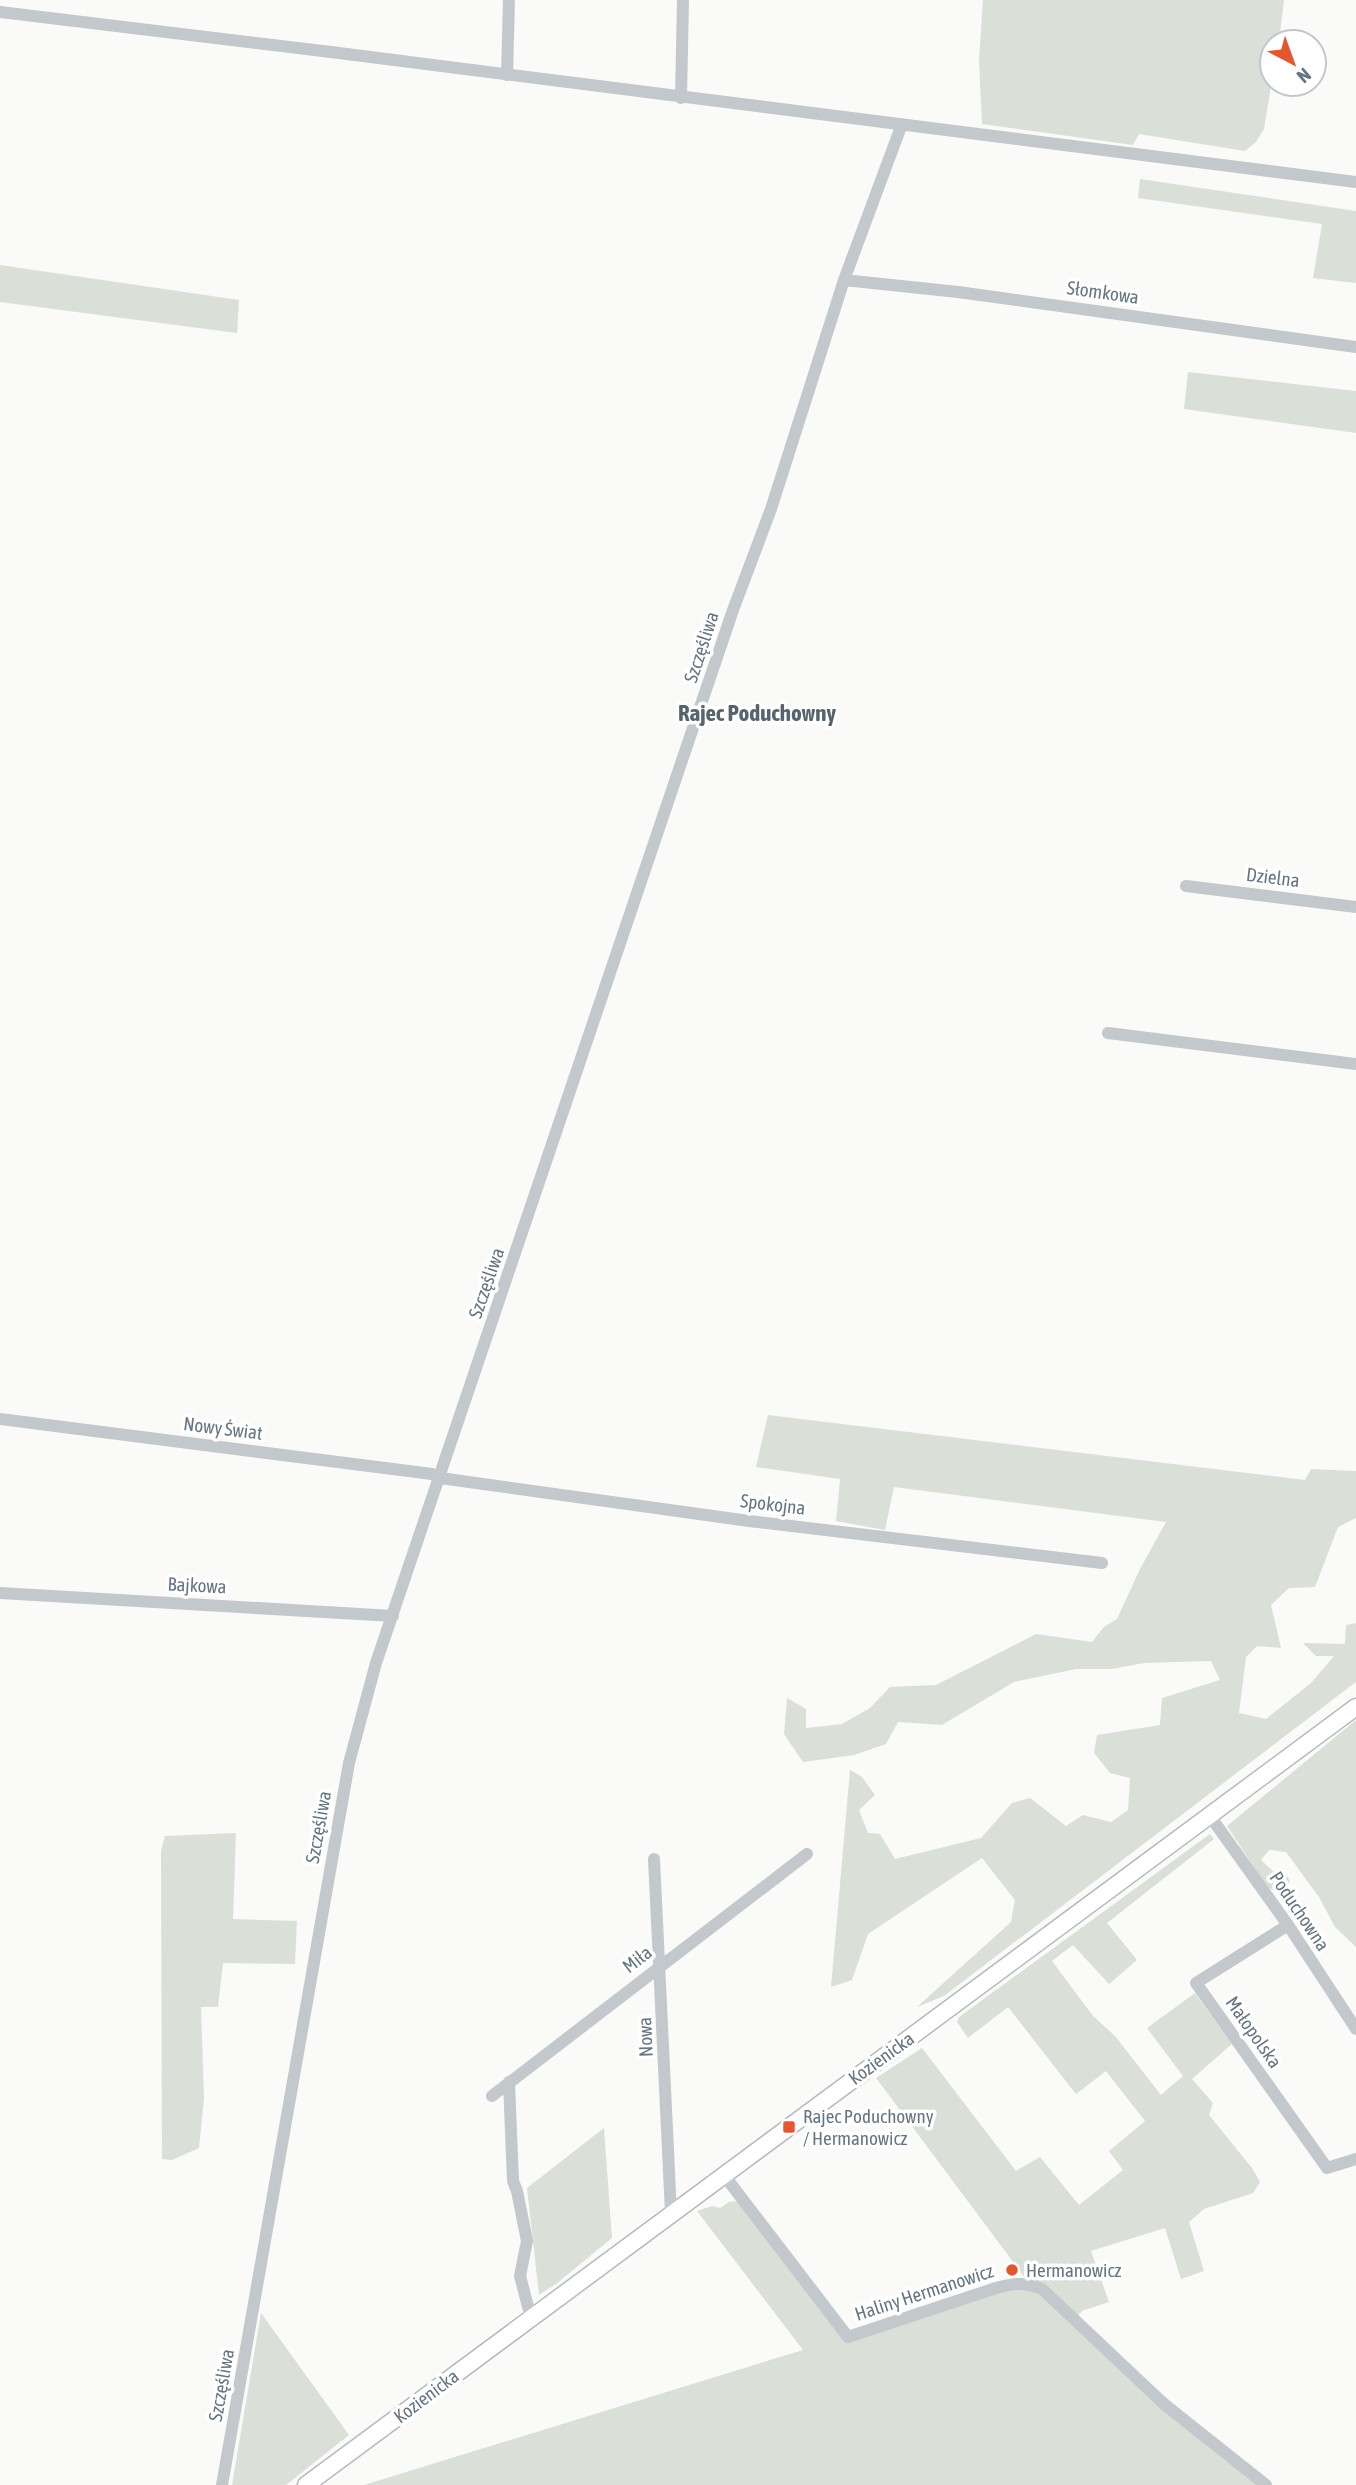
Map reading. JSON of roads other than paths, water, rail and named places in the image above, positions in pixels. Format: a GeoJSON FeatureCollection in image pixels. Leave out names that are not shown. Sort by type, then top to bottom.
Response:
{"type":"FeatureCollection","features":[{"type":"Feature","properties":{"kind":"main road","name":"Kozienicka"},"geometry":{"type":"LineString","coordinates":[[306,2485],[1356,1707]]}},
{"type":"Feature","properties":{"kind":"street"},"geometry":{"type":"LineString","coordinates":[[507,75],[509,0]]}},
{"type":"Feature","properties":{"kind":"street"},"geometry":{"type":"LineString","coordinates":[[681,97],[683,0]]}},
{"type":"Feature","properties":{"kind":"street"},"geometry":{"type":"LineString","coordinates":[[0,12],[1356,183]]}},
{"type":"Feature","properties":{"kind":"street","name":"Szczęśliwa"},"geometry":{"type":"LineString","coordinates":[[222,2485],[349,1763],[376,1663],[733,610],[771,509],[845,280],[902,124]]}},
{"type":"Feature","properties":{"kind":"street","name":"Słomkowa"},"geometry":{"type":"LineString","coordinates":[[845,280],[985,296],[1356,347]]}},
{"type":"Feature","properties":{"kind":"street","name":"Dzielna"},"geometry":{"type":"LineString","coordinates":[[1186,886],[1356,906]]}},
{"type":"Feature","properties":{"kind":"street"},"geometry":{"type":"LineString","coordinates":[[1108,1033],[1356,1064]]}},
{"type":"Feature","properties":{"kind":"street","name":"Nowy Świat"},"geometry":{"type":"LineString","coordinates":[[0,1419],[432,1474],[440,1478]]}},
{"type":"Feature","properties":{"kind":"street","name":"Spokojna"},"geometry":{"type":"LineString","coordinates":[[440,1478],[749,1521],[1102,1563]]}},
{"type":"Feature","properties":{"kind":"street","name":"Bajkowa"},"geometry":{"type":"LineString","coordinates":[[0,1592],[393,1616]]}},
{"type":"Feature","properties":{"kind":"street","name":"Poduchowna"},"geometry":{"type":"LineString","coordinates":[[1210,1816],[1288,1925],[1356,2029]]}},
{"type":"Feature","properties":{"kind":"street","name":"Miła"},"geometry":{"type":"LineString","coordinates":[[492,2096],[807,1854]]}},
{"type":"Feature","properties":{"kind":"street","name":"Nowa"},"geometry":{"type":"LineString","coordinates":[[654,1859],[671,2213]]}},
{"type":"Feature","properties":{"kind":"street","name":"Małopolska"},"geometry":{"type":"LineString","coordinates":[[1288,1925],[1196,1983],[1327,2168],[1356,2159]]}},
{"type":"Feature","properties":{"kind":"street"},"geometry":{"type":"LineString","coordinates":[[509,2082],[513,2181],[527,2241],[520,2276],[531,2318]]}},
{"type":"Feature","properties":{"kind":"street","name":"Haliny Hermanowicz"},"geometry":{"type":"LineString","coordinates":[[724,2175],[848,2337],[996,2288],[1017,2283],[1028,2284],[1042,2289],[1164,2403],[1266,2485]]}},
{"type":"Feature","properties":{"kind":"place","name":"Rajec Poduchowny / Hermanowicz"},"geometry":{"type":"Point","coordinates":[789,2127]}},
{"type":"Feature","properties":{"kind":"place","name":"Hermanowicz"},"geometry":{"type":"Point","coordinates":[1012,2270]}},
{"type":"Feature","properties":{"kind":"district","name":"Rajec Poduchowny"},"geometry":{"type":"Point","coordinates":[757,713]}}]}
